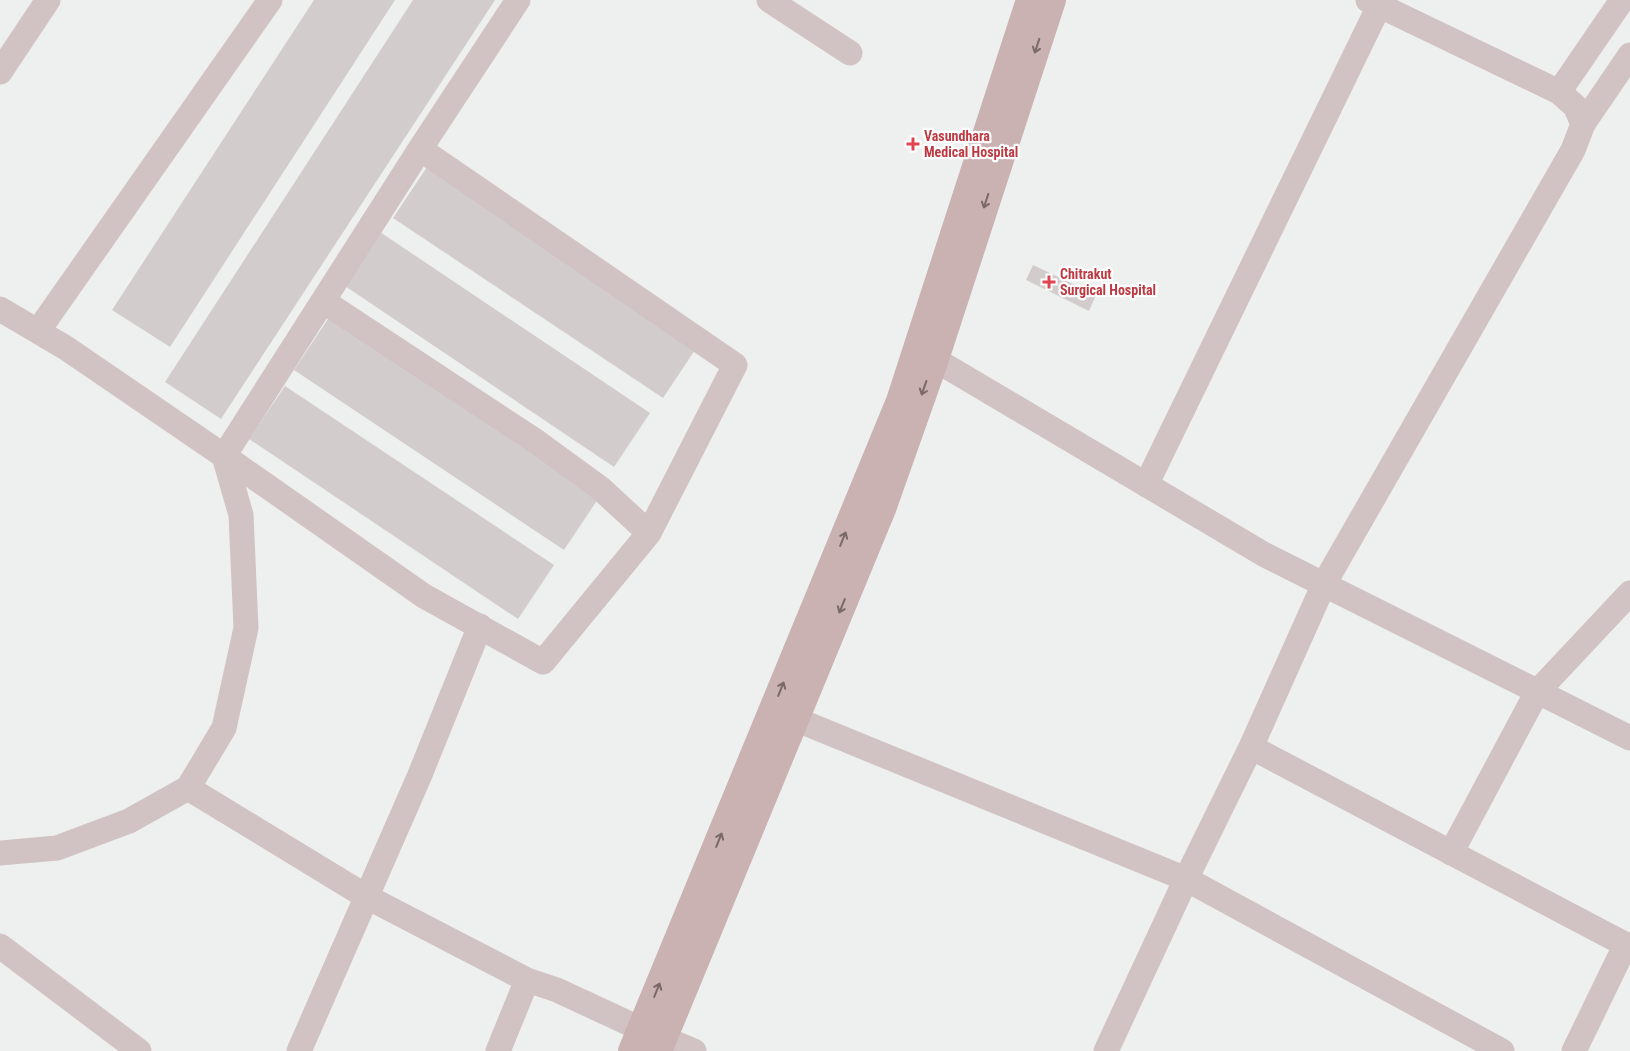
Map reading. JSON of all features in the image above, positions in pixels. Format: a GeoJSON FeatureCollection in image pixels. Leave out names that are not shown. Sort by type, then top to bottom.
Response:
{"type":"FeatureCollection","features":[{"type":"Feature","properties":{"kind":"main road"},"geometry":{"type":"LineString","coordinates":[[648,1042],[900,401],[1030,0]]}},
{"type":"Feature","properties":{"kind":"main road"},"geometry":{"type":"LineString","coordinates":[[648,1042],[795,719],[882,509],[934,360],[1052,0]]}},
{"type":"Feature","properties":{"kind":"street"},"geometry":{"type":"LineString","coordinates":[[0,72],[48,0]]}},
{"type":"Feature","properties":{"kind":"street"},"geometry":{"type":"LineString","coordinates":[[38,331],[270,0]]}},
{"type":"Feature","properties":{"kind":"street"},"geometry":{"type":"LineString","coordinates":[[0,853],[57,848],[130,821],[188,788],[224,728],[246,628],[241,515],[224,456],[420,149],[518,0]]}},
{"type":"Feature","properties":{"kind":"street"},"geometry":{"type":"LineString","coordinates":[[768,0],[850,52]]}},
{"type":"Feature","properties":{"kind":"street"},"geometry":{"type":"LineString","coordinates":[[1559,92],[1622,0]]}},
{"type":"Feature","properties":{"kind":"street"},"geometry":{"type":"LineString","coordinates":[[1146,485],[1374,3],[1559,92],[1575,106],[1583,124]]}},
{"type":"Feature","properties":{"kind":"street"},"geometry":{"type":"LineString","coordinates":[[1106,1051],[1186,879],[1251,748],[1324,584],[1572,150],[1583,124],[1630,55]]}},
{"type":"Feature","properties":{"kind":"street"},"geometry":{"type":"LineString","coordinates":[[0,309],[66,348],[424,596],[544,662],[649,533],[736,365],[420,149]]}},
{"type":"Feature","properties":{"kind":"street"},"geometry":{"type":"LineString","coordinates":[[323,301],[538,442],[600,488],[649,533]]}},
{"type":"Feature","properties":{"kind":"street"},"geometry":{"type":"LineString","coordinates":[[934,360],[1265,555],[1630,738]]}},
{"type":"Feature","properties":{"kind":"street"},"geometry":{"type":"LineString","coordinates":[[1451,853],[1537,692],[1630,593]]}},
{"type":"Feature","properties":{"kind":"street"},"geometry":{"type":"LineString","coordinates":[[300,1051],[419,777],[480,626]]}},
{"type":"Feature","properties":{"kind":"street"},"geometry":{"type":"LineString","coordinates":[[795,719],[1186,879],[1502,1051]]}},
{"type":"Feature","properties":{"kind":"street"},"geometry":{"type":"LineString","coordinates":[[1251,748],[1628,946],[1574,1051]]}},
{"type":"Feature","properties":{"kind":"street"},"geometry":{"type":"LineString","coordinates":[[188,788],[366,897],[527,980],[557,990],[648,1042],[694,1051]]}},
{"type":"Feature","properties":{"kind":"street"},"geometry":{"type":"LineString","coordinates":[[0,946],[139,1051]]}},
{"type":"Feature","properties":{"kind":"street"},"geometry":{"type":"LineString","coordinates":[[498,1051],[527,980]]}},
{"type":"Feature","properties":{"kind":"building"},"geometry":{"type":"Polygon","coordinates":[[[314,0],[395,0],[170,347],[112,310],[314,0]]]}},
{"type":"Feature","properties":{"kind":"building"},"geometry":{"type":"Polygon","coordinates":[[[413,0],[495,0],[221,419],[165,382],[413,0]]]}},
{"type":"Feature","properties":{"kind":"building"},"geometry":{"type":"Polygon","coordinates":[[[429,164],[699,344],[663,398],[393,218],[429,164]]]}},
{"type":"Feature","properties":{"kind":"building"},"geometry":{"type":"Polygon","coordinates":[[[380,232],[650,413],[614,467],[345,286],[380,232]]]}},
{"type":"Feature","properties":{"kind":"building"},"geometry":{"type":"Polygon","coordinates":[[[1033,265],[1096,295],[1089,311],[1026,280],[1033,265]]]}},
{"type":"Feature","properties":{"kind":"building"},"geometry":{"type":"Polygon","coordinates":[[[330,316],[600,496],[564,550],[294,370],[330,316]]]}},
{"type":"Feature","properties":{"kind":"building"},"geometry":{"type":"Polygon","coordinates":[[[285,386],[554,565],[518,619],[249,439],[285,386]]]}},
{"type":"Feature","properties":{"kind":"place","name":"Vasundhara Medical Hospital"},"geometry":{"type":"Point","coordinates":[913,144]}},
{"type":"Feature","properties":{"kind":"place","name":"Chitrakut Surgical Hospital"},"geometry":{"type":"Point","coordinates":[1049,282]}}]}
